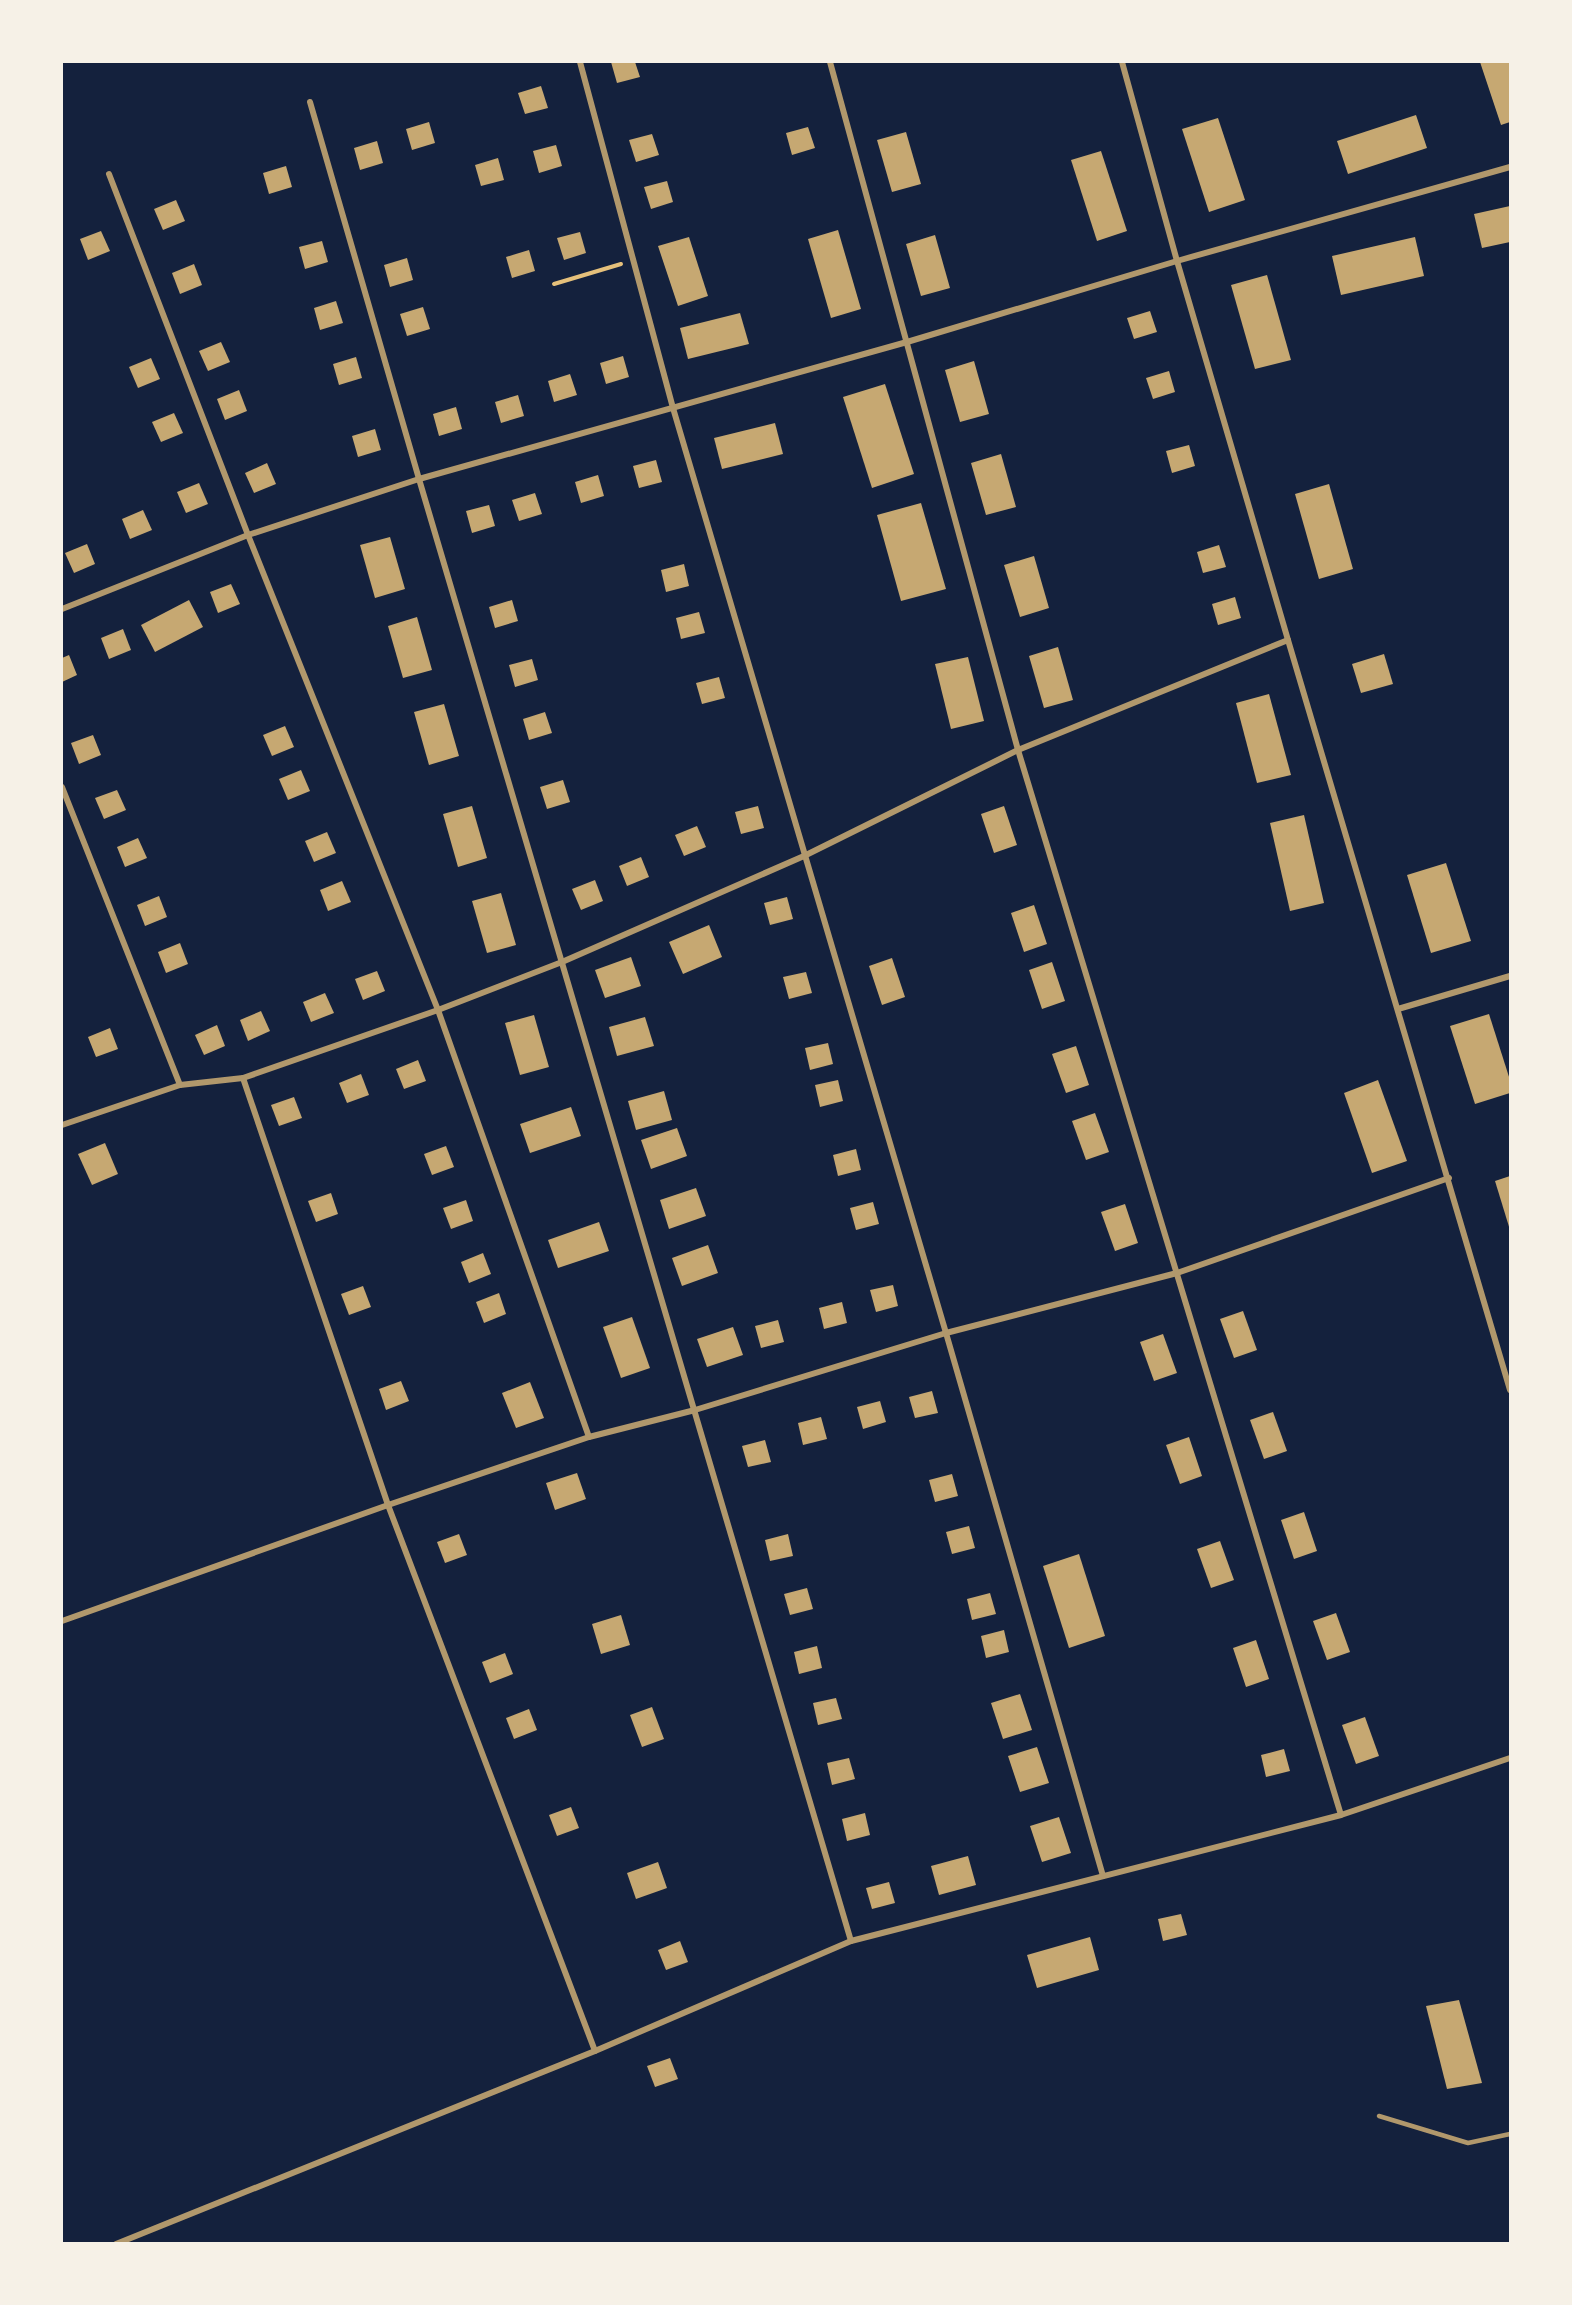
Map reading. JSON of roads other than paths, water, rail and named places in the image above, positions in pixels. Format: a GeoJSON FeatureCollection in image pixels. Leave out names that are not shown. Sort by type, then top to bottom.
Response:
{"type":"FeatureCollection","features":[{"type":"Feature","properties":{"kind":"street"},"geometry":{"type":"LineString","coordinates":[[580,62],[672,408],[946,1333],[1103,1875]]}},
{"type":"Feature","properties":{"kind":"street"},"geometry":{"type":"LineString","coordinates":[[830,62],[1018,750],[1341,1815]]}},
{"type":"Feature","properties":{"kind":"street"},"geometry":{"type":"LineString","coordinates":[[1122,62],[1177,261],[1510,1390]]}},
{"type":"Feature","properties":{"kind":"street"},"geometry":{"type":"LineString","coordinates":[[310,102],[419,479],[851,1941]]}},
{"type":"Feature","properties":{"kind":"street"},"geometry":{"type":"LineString","coordinates":[[62,609],[248,535],[419,479],[907,342],[1177,261],[1510,167]]}},
{"type":"Feature","properties":{"kind":"street"},"geometry":{"type":"LineString","coordinates":[[109,174],[248,535],[438,1010],[589,1437]]}},
{"type":"Feature","properties":{"kind":"street"},"geometry":{"type":"LineString","coordinates":[[62,1125],[180,1085],[243,1078],[438,1010],[562,962],[804,856],[1018,750],[1288,640]]}},
{"type":"Feature","properties":{"kind":"street"},"geometry":{"type":"LineString","coordinates":[[62,787],[180,1085]]}},
{"type":"Feature","properties":{"kind":"street"},"geometry":{"type":"LineString","coordinates":[[1398,1009],[1510,976]]}},
{"type":"Feature","properties":{"kind":"street"},"geometry":{"type":"LineString","coordinates":[[243,1078],[388,1505],[595,2051]]}},
{"type":"Feature","properties":{"kind":"street"},"geometry":{"type":"LineString","coordinates":[[62,1621],[388,1505],[589,1437],[695,1410],[946,1333],[1177,1273],[1449,1178]]}},
{"type":"Feature","properties":{"kind":"street"},"geometry":{"type":"LineString","coordinates":[[1502,1366],[1510,1364]]}},
{"type":"Feature","properties":{"kind":"street"},"geometry":{"type":"LineString","coordinates":[[116,2244],[595,2051],[851,1941],[1341,1815],[1510,1758]]}},
{"type":"Feature","properties":{"kind":"lane"},"geometry":{"type":"LineString","coordinates":[[1379,2116],[1468,2143],[1510,2134]]}}]}
